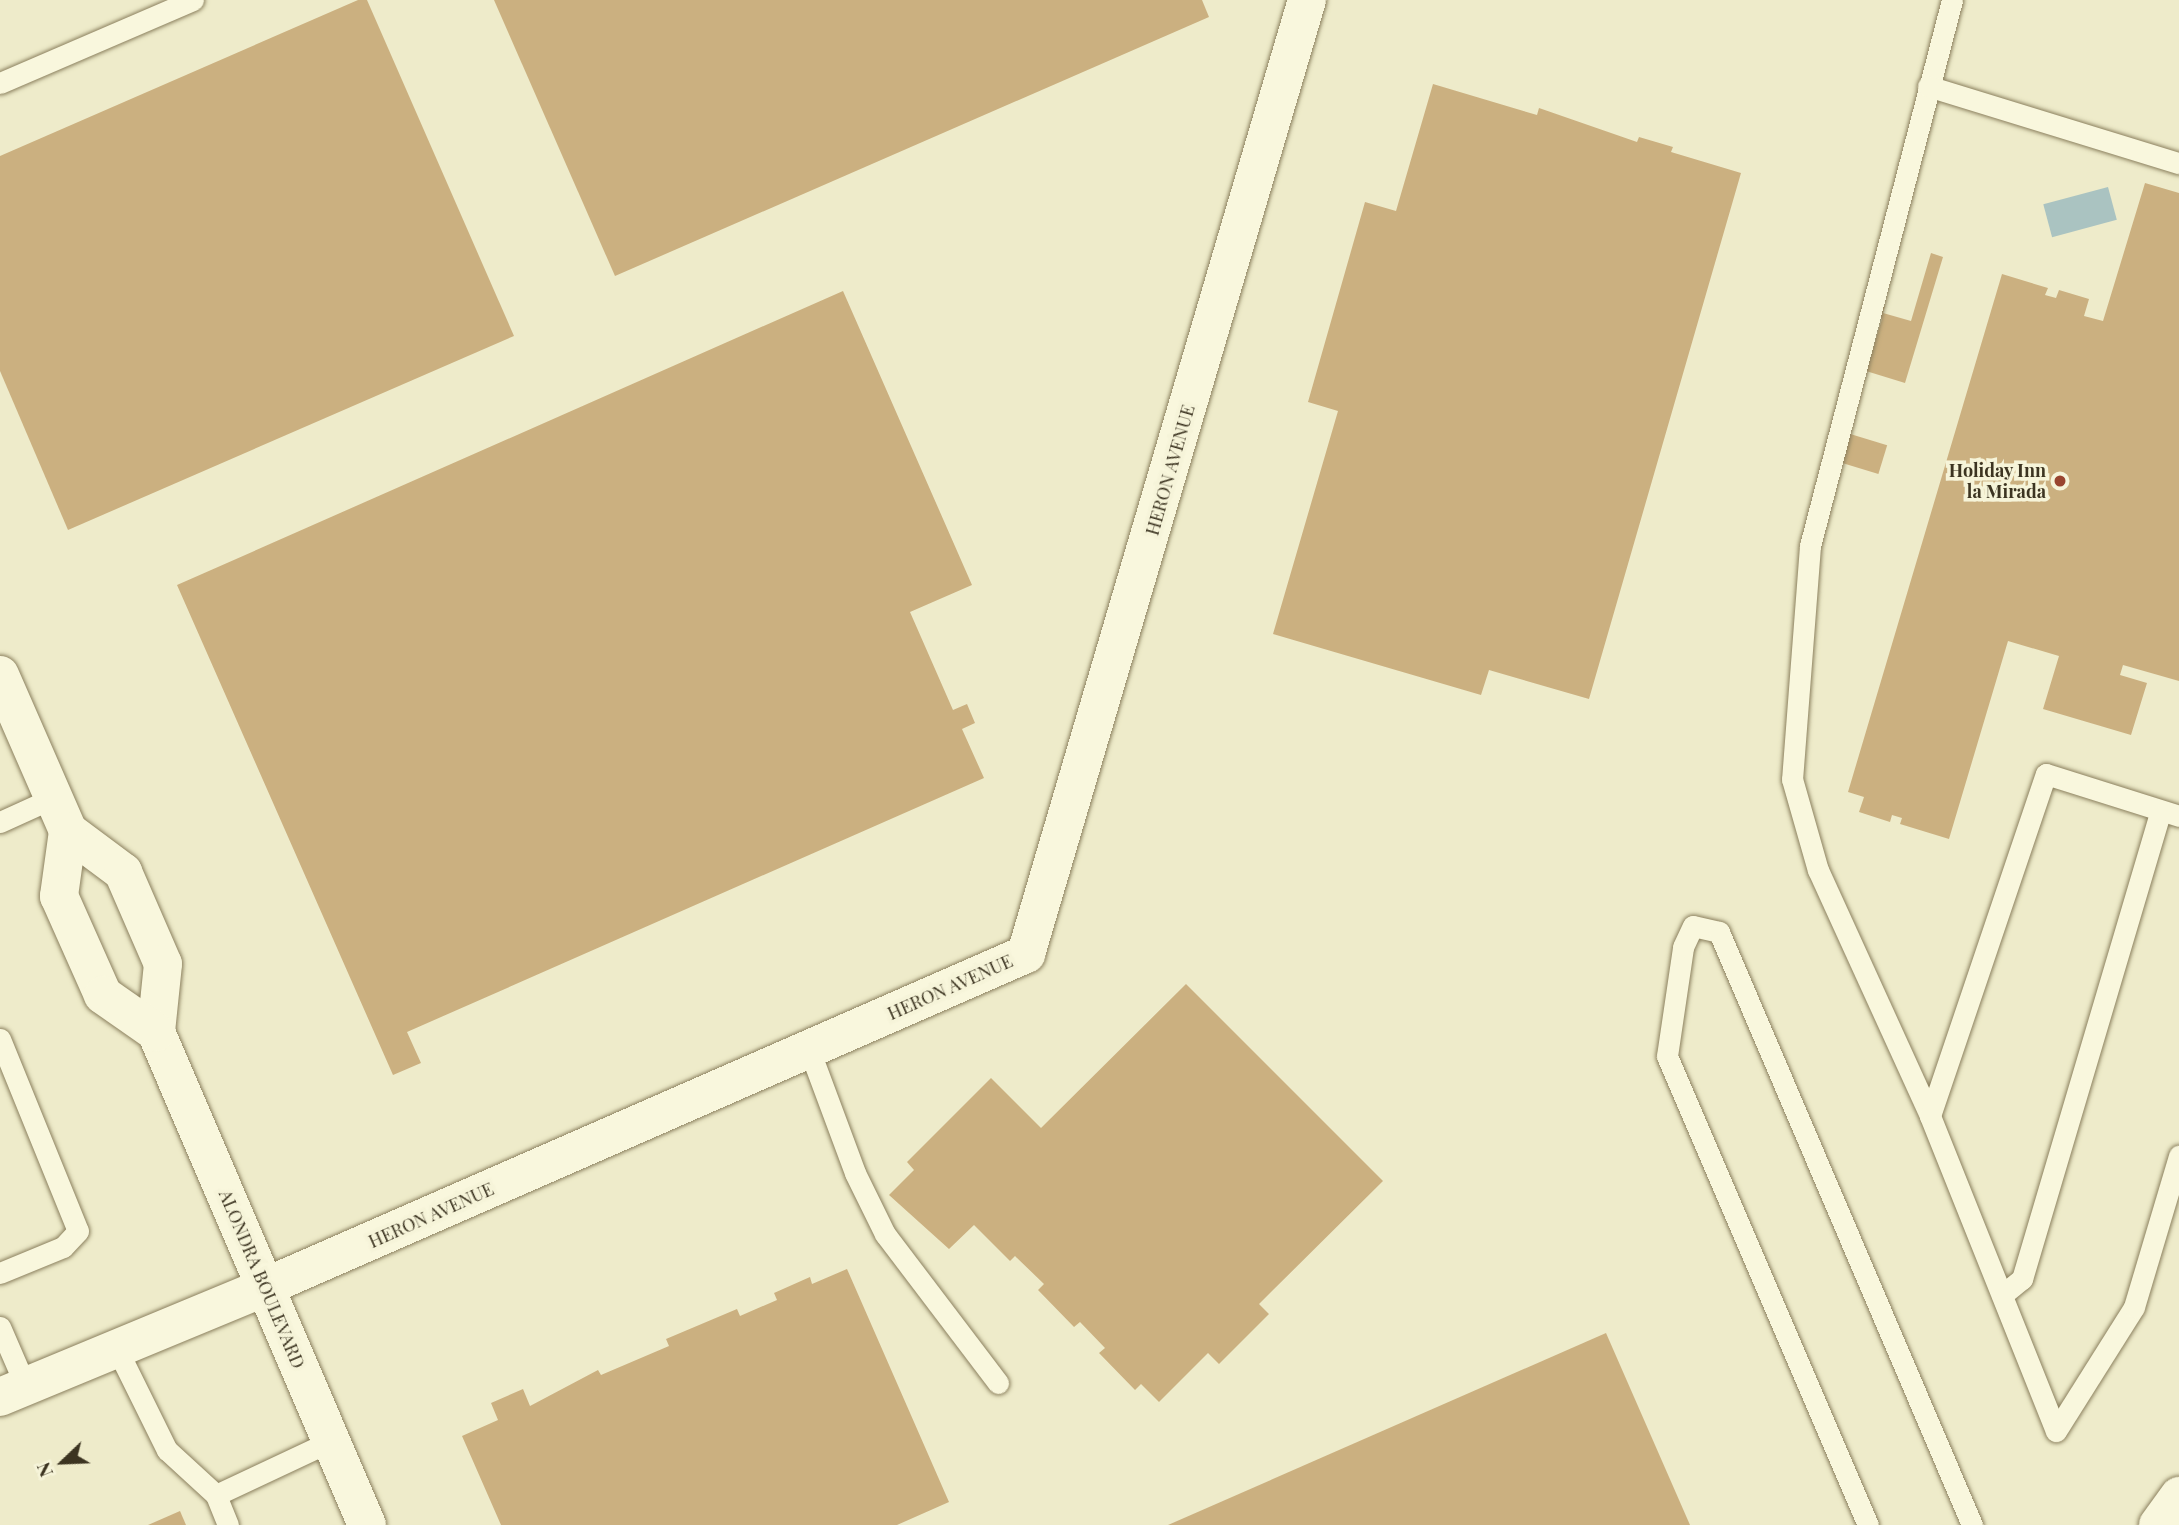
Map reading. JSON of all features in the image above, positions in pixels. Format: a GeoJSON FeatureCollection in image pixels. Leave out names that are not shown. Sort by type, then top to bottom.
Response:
{"type":"FeatureCollection","features":[{"type":"Feature","properties":{"kind":"street","name":"HERON AVENUE"},"geometry":{"type":"LineString","coordinates":[[13,1392],[265,1287],[1026,954],[1307,0]]}},
{"type":"Feature","properties":{"kind":"street","name":"ALONDRA BOULEVARD"},"geometry":{"type":"LineString","coordinates":[[0,675],[61,814],[123,872],[163,964],[156,1032],[367,1525]]}},
{"type":"Feature","properties":{"kind":"street"},"geometry":{"type":"LineString","coordinates":[[61,814],[59,896],[103,995],[156,1032]]}},
{"type":"Feature","properties":{"kind":"street"},"geometry":{"type":"LineString","coordinates":[[2158,1525],[2179,1496]]}},
{"type":"Feature","properties":{"kind":"lane"},"geometry":{"type":"LineString","coordinates":[[0,83],[148,9],[193,0]]}},
{"type":"Feature","properties":{"kind":"lane"},"geometry":{"type":"LineString","coordinates":[[1952,0],[1810,546],[1792,779],[1818,870],[1930,1116],[2056,1431],[2134,1307],[2179,1156]]}},
{"type":"Feature","properties":{"kind":"lane"},"geometry":{"type":"LineString","coordinates":[[1928,86],[2179,163]]}},
{"type":"Feature","properties":{"kind":"lane"},"geometry":{"type":"LineString","coordinates":[[1930,1116],[2046,774],[2170,813],[2022,1279],[2002,1295]]}},
{"type":"Feature","properties":{"kind":"lane"},"geometry":{"type":"LineString","coordinates":[[0,822],[61,814]]}},
{"type":"Feature","properties":{"kind":"lane"},"geometry":{"type":"LineString","coordinates":[[1868,1525],[1667,1056],[1683,947],[1693,926],[1719,932],[1972,1525]]}},
{"type":"Feature","properties":{"kind":"lane"},"geometry":{"type":"LineString","coordinates":[[0,1039],[78,1231],[63,1247],[0,1273]]}},
{"type":"Feature","properties":{"kind":"lane"},"geometry":{"type":"LineString","coordinates":[[809,1049],[855,1173],[886,1234],[998,1383]]}},
{"type":"Feature","properties":{"kind":"lane"},"geometry":{"type":"LineString","coordinates":[[0,1327],[13,1392]]}},
{"type":"Feature","properties":{"kind":"lane"},"geometry":{"type":"LineString","coordinates":[[117,1349],[167,1451],[216,1495],[228,1525]]}},
{"type":"Feature","properties":{"kind":"lane"},"geometry":{"type":"LineString","coordinates":[[216,1495],[331,1441]]}},
{"type":"Feature","properties":{"kind":"water"},"geometry":{"type":"Polygon","coordinates":[[[2108,187],[2117,220],[2052,237],[2043,204],[2108,187]]]}},
{"type":"Feature","properties":{"kind":"building"},"geometry":{"type":"Polygon","coordinates":[[[358,0],[367,0],[514,336],[68,530],[0,371],[0,156],[358,0]]]}},
{"type":"Feature","properties":{"kind":"building"},"geometry":{"type":"Polygon","coordinates":[[[494,0],[1202,0],[1209,17],[615,276],[494,0]]]}},
{"type":"Feature","properties":{"kind":"building"},"geometry":{"type":"Polygon","coordinates":[[[1433,84],[1537,115],[1539,108],[1637,142],[1639,137],[1673,147],[1671,152],[1741,173],[1589,699],[1489,670],[1481,695],[1273,634],[1338,411],[1308,402],[1365,202],[1396,211],[1433,84]]]}},
{"type":"Feature","properties":{"kind":"building","name":"Holiday Inn la Mirada"},"geometry":{"type":"Polygon","coordinates":[[[2145,183],[2179,193],[2179,681],[2123,665],[2120,675],[2147,683],[2131,735],[2043,709],[2059,656],[2008,641],[1949,839],[1900,824],[1902,818],[1892,815],[1890,822],[1859,812],[1864,797],[1848,792],[2002,274],[2048,288],[2045,295],[2056,298],[2059,290],[2089,299],[2084,316],[2103,321],[2145,183]]]}},
{"type":"Feature","properties":{"kind":"building"},"geometry":{"type":"Polygon","coordinates":[[[1931,253],[1943,257],[1905,383],[1866,371],[1882,319],[1875,317],[1879,304],[1885,306],[1883,313],[1911,321],[1931,253]]]}},
{"type":"Feature","properties":{"kind":"building"},"geometry":{"type":"Polygon","coordinates":[[[843,291],[972,585],[910,612],[953,710],[967,704],[975,723],[962,729],[984,778],[407,1032],[421,1063],[393,1075],[177,585],[843,291]]]}},
{"type":"Feature","properties":{"kind":"building"},"geometry":{"type":"Polygon","coordinates":[[[1847,433],[1887,445],[1878,474],[1838,462],[1847,433]]]}},
{"type":"Feature","properties":{"kind":"building"},"geometry":{"type":"Polygon","coordinates":[[[1186,984],[1383,1181],[1259,1304],[1269,1314],[1219,1364],[1208,1353],[1159,1402],[1141,1384],[1135,1390],[1099,1353],[1105,1348],[1080,1322],[1074,1327],[1038,1290],[1044,1284],[1015,1256],[1010,1261],[974,1225],[949,1249],[889,1195],[914,1170],[907,1162],[991,1078],[1041,1128],[1186,984]]]}},
{"type":"Feature","properties":{"kind":"building"},"geometry":{"type":"Polygon","coordinates":[[[847,1269],[949,1502],[897,1525],[501,1525],[462,1436],[498,1420],[491,1403],[523,1389],[530,1406],[598,1370],[601,1375],[669,1346],[666,1339],[737,1309],[740,1316],[777,1300],[774,1293],[810,1277],[812,1284],[847,1269]]]}},
{"type":"Feature","properties":{"kind":"building"},"geometry":{"type":"Polygon","coordinates":[[[1606,1333],[1690,1525],[1168,1525],[1606,1333]]]}},
{"type":"Feature","properties":{"kind":"building"},"geometry":{"type":"Polygon","coordinates":[[[180,1511],[186,1525],[148,1525],[180,1511]]]}},
{"type":"Feature","properties":{"kind":"place","name":"Holiday Inn la Mirada"},"geometry":{"type":"Point","coordinates":[2060,481]}}]}
